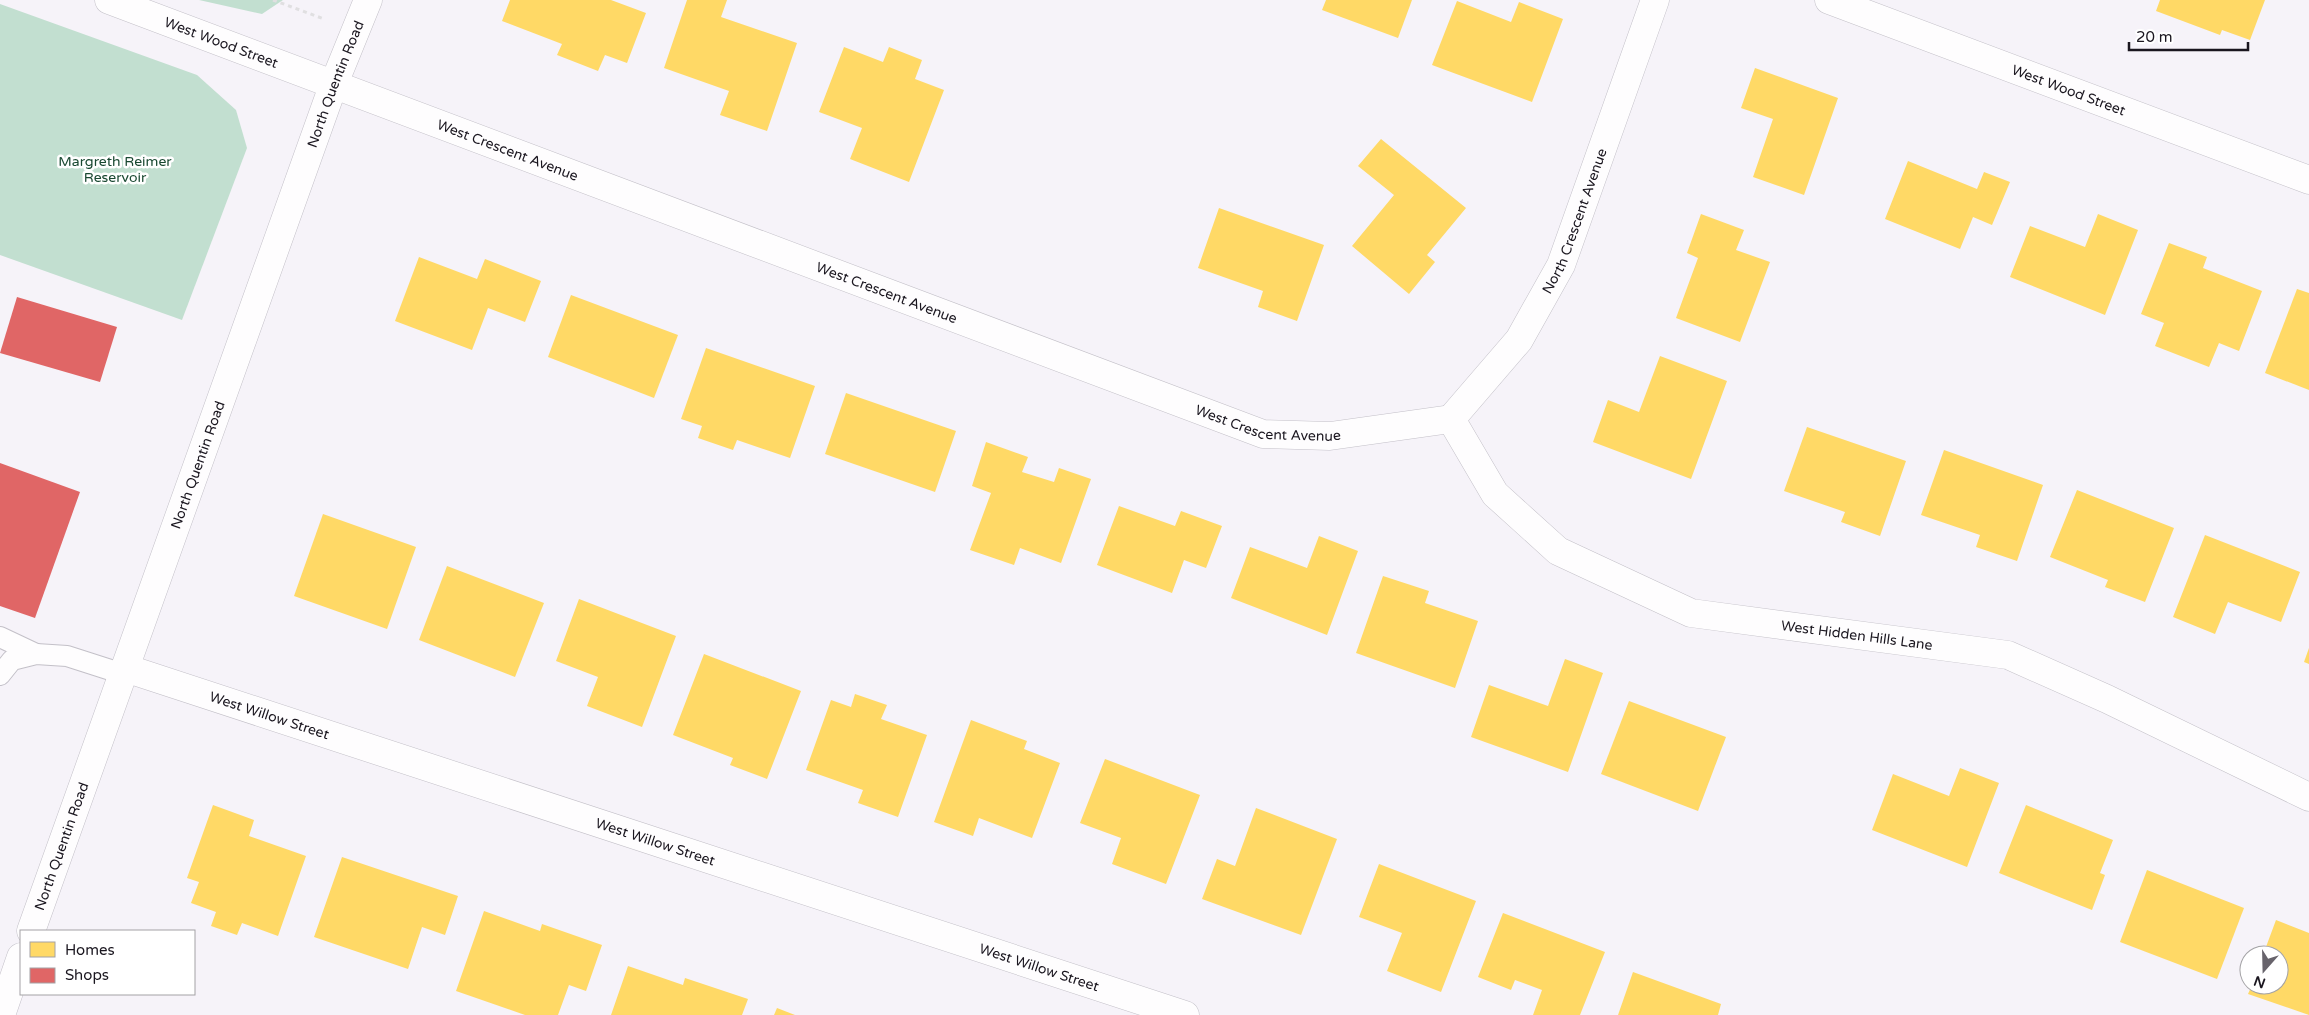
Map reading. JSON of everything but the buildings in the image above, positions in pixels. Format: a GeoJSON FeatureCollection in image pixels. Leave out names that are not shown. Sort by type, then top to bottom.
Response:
{"type":"FeatureCollection","features":[{"type":"Feature","properties":{"kind":"street","name":"West Wood Street"},"geometry":{"type":"LineString","coordinates":[[108,0],[333,86]]}},
{"type":"Feature","properties":{"kind":"street","name":"North Quentin Road"},"geometry":{"type":"LineString","coordinates":[[31,930],[333,86],[368,0]]}},
{"type":"Feature","properties":{"kind":"street","name":"North Crescent Avenue"},"geometry":{"type":"LineString","coordinates":[[1451,419],[1520,340],[1561,265],[1655,0]]}},
{"type":"Feature","properties":{"kind":"street","name":"West Wood Street"},"geometry":{"type":"LineString","coordinates":[[1828,0],[2309,180]]}},
{"type":"Feature","properties":{"kind":"street","name":"West Crescent Avenue"},"geometry":{"type":"LineString","coordinates":[[333,86],[1263,434],[1330,436],[1451,419]]}},
{"type":"Feature","properties":{"kind":"street","name":"West Hidden Hills Lane"},"geometry":{"type":"LineString","coordinates":[[1451,419],[1495,494],[1558,550],[1691,613],[2008,655],[2107,699],[2309,797]]}},
{"type":"Feature","properties":{"kind":"street","name":"West Willow Street"},"geometry":{"type":"LineString","coordinates":[[124,671],[1186,1015]]}},
{"type":"Feature","properties":{"kind":"street"},"geometry":{"type":"LineString","coordinates":[[1,1015],[20,960]]}},
{"type":"Feature","properties":{"kind":"lane"},"geometry":{"type":"LineString","coordinates":[[0,637],[36,654]]}},
{"type":"Feature","properties":{"kind":"lane"},"geometry":{"type":"LineString","coordinates":[[0,675],[12,660],[36,654],[67,656],[124,671]]}},
{"type":"Feature","properties":{"kind":"path"},"geometry":{"type":"LineString","coordinates":[[273,0],[357,31]]}},
{"type":"Feature","properties":{"kind":"green space"},"geometry":{"type":"Polygon","coordinates":[[[199,0],[283,0],[262,14],[199,0]]]}},
{"type":"Feature","properties":{"kind":"green space","name":"Margreth Reimer Reservoir"},"geometry":{"type":"Polygon","coordinates":[[[0,4],[197,75],[236,110],[247,148],[182,320],[0,255],[0,4]]]}}]}
